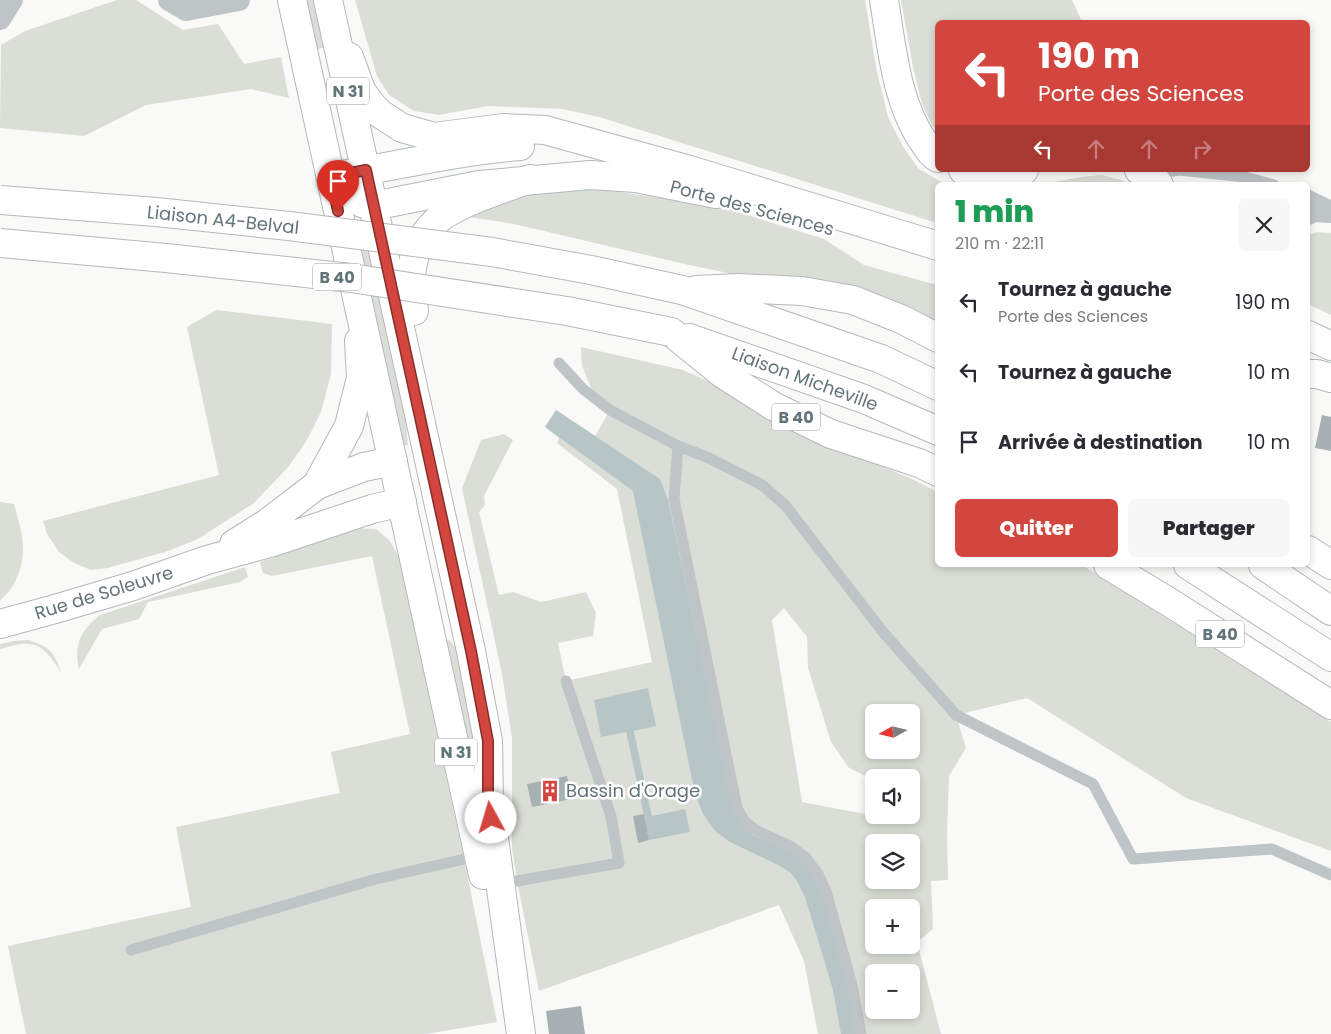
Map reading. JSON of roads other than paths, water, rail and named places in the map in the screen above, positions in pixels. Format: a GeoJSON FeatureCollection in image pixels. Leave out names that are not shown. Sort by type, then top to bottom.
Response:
{"type":"FeatureCollection","features":[{"type":"Feature","properties":{"kind":"main road","name":"N 31"},"geometry":{"type":"LineString","coordinates":[[292,0],[299,32],[320,79],[346,174]]}},
{"type":"Feature","properties":{"kind":"main road"},"geometry":{"type":"LineString","coordinates":[[884,0],[896,70],[906,111],[919,136],[935,157]]}},
{"type":"Feature","properties":{"kind":"main road","name":"N 31"},"geometry":{"type":"LineString","coordinates":[[329,6],[356,295],[393,461],[428,497],[504,739],[505,799],[492,869]]}},
{"type":"Feature","properties":{"kind":"main road","name":"Porte des Sciences"},"geometry":{"type":"LineString","coordinates":[[329,6],[362,90],[369,102],[379,113],[402,128],[434,137],[502,128],[545,130],[702,173],[935,245]]}},
{"type":"Feature","properties":{"kind":"main road","name":"Porte des Sciences"},"geometry":{"type":"LineString","coordinates":[[346,174],[492,148],[533,144],[594,143]]}},
{"type":"Feature","properties":{"kind":"main road"},"geometry":{"type":"LineString","coordinates":[[973,172],[999,174],[1012,172]]}},
{"type":"Feature","properties":{"kind":"main road"},"geometry":{"type":"LineString","coordinates":[[346,174],[350,194],[362,204],[373,206]]}},
{"type":"Feature","properties":{"kind":"main road","name":"Porte des Sciences"},"geometry":{"type":"LineString","coordinates":[[373,206],[479,185],[530,179],[590,175],[636,178],[721,195],[935,261]]}},
{"type":"Feature","properties":{"kind":"main road","name":"N 31"},"geometry":{"type":"LineString","coordinates":[[519,1019],[492,869],[488,802],[488,741],[471,651],[445,616],[428,497],[410,295],[412,267],[417,249],[426,232],[442,215],[474,199],[530,179]]}},
{"type":"Feature","properties":{"kind":"main road","name":"Liaison A4-Belval"},"geometry":{"type":"LineString","coordinates":[[0,200],[165,213],[289,226],[492,252],[591,270],[682,290]]}},
{"type":"Feature","properties":{"kind":"main road","name":"N 31"},"geometry":{"type":"LineString","coordinates":[[373,206],[428,497],[519,1019]]}},
{"type":"Feature","properties":{"kind":"main road","name":"B 40"},"geometry":{"type":"LineString","coordinates":[[0,243],[166,258],[351,278],[567,311],[671,332],[723,374],[773,406],[830,434],[919,463],[935,471]]}},
{"type":"Feature","properties":{"kind":"main road"},"geometry":{"type":"LineString","coordinates":[[682,290],[738,288],[802,291],[853,300],[901,319],[935,336]]}},
{"type":"Feature","properties":{"kind":"main road"},"geometry":{"type":"LineString","coordinates":[[682,290],[881,359],[935,385]]}},
{"type":"Feature","properties":{"kind":"main road"},"geometry":{"type":"LineString","coordinates":[[317,485],[350,426],[361,378],[356,295]]}},
{"type":"Feature","properties":{"kind":"main road","name":"Liaison Micheville"},"geometry":{"type":"LineString","coordinates":[[671,332],[864,399],[935,430]]}},
{"type":"Feature","properties":{"kind":"main road"},"geometry":{"type":"LineString","coordinates":[[1310,336],[1331,346]]}},
{"type":"Feature","properties":{"kind":"main road"},"geometry":{"type":"LineString","coordinates":[[1310,374],[1331,378]]}},
{"type":"Feature","properties":{"kind":"main road"},"geometry":{"type":"LineString","coordinates":[[207,560],[266,524],[317,485],[364,467],[393,461]]}},
{"type":"Feature","properties":{"kind":"main road"},"geometry":{"type":"LineString","coordinates":[[207,560],[273,542],[372,509],[428,497]]}},
{"type":"Feature","properties":{"kind":"main road"},"geometry":{"type":"LineString","coordinates":[[1310,551],[1331,565]]}},
{"type":"Feature","properties":{"kind":"main road","name":"Rue de Soleuvre"},"geometry":{"type":"LineString","coordinates":[[0,624],[133,586],[207,560]]}},
{"type":"Feature","properties":{"kind":"main road","name":"B 40"},"geometry":{"type":"LineString","coordinates":[[1111,567],[1331,705]]}},
{"type":"Feature","properties":{"kind":"main road","name":"B 40"},"geometry":{"type":"LineString","coordinates":[[1191,567],[1331,657]]}},
{"type":"Feature","properties":{"kind":"main road"},"geometry":{"type":"LineString","coordinates":[[1266,567],[1331,611]]}},
{"type":"Feature","properties":{"kind":"street"},"geometry":{"type":"LineString","coordinates":[[0,19],[12,0]]}},
{"type":"Feature","properties":{"kind":"street"},"geometry":{"type":"LineString","coordinates":[[169,0],[186,10],[238,0]]}},
{"type":"Feature","properties":{"kind":"street"},"geometry":{"type":"LineString","coordinates":[[1310,213],[1315,211],[1331,212]]}},
{"type":"Feature","properties":{"kind":"lane"},"geometry":{"type":"LineString","coordinates":[[1150,177],[1171,172]]}},
{"type":"Feature","properties":{"kind":"lane"},"geometry":{"type":"LineString","coordinates":[[1198,172],[1245,177],[1263,182]]}},
{"type":"Feature","properties":{"kind":"lane"},"geometry":{"type":"LineString","coordinates":[[1310,196],[1331,206]]}},
{"type":"Feature","properties":{"kind":"lane"},"geometry":{"type":"LineString","coordinates":[[559,363],[582,390],[610,410],[678,446],[708,458],[762,486],[785,506],[883,632],[956,715],[1093,784],[1133,859],[1272,849],[1331,875]]}},
{"type":"Feature","properties":{"kind":"lane"},"geometry":{"type":"LineString","coordinates":[[678,446],[674,499],[738,808],[745,822],[756,831],[790,846],[806,858],[818,874],[826,891],[852,985],[861,1034]]}},
{"type":"Feature","properties":{"kind":"lane"},"geometry":{"type":"LineString","coordinates":[[131,950],[376,879],[492,869],[619,862],[611,816],[566,681]]}},
{"type":"Feature","properties":{"kind":"place","name":"Bassin d'Orage"},"geometry":{"type":"Point","coordinates":[550,791]}}]}
